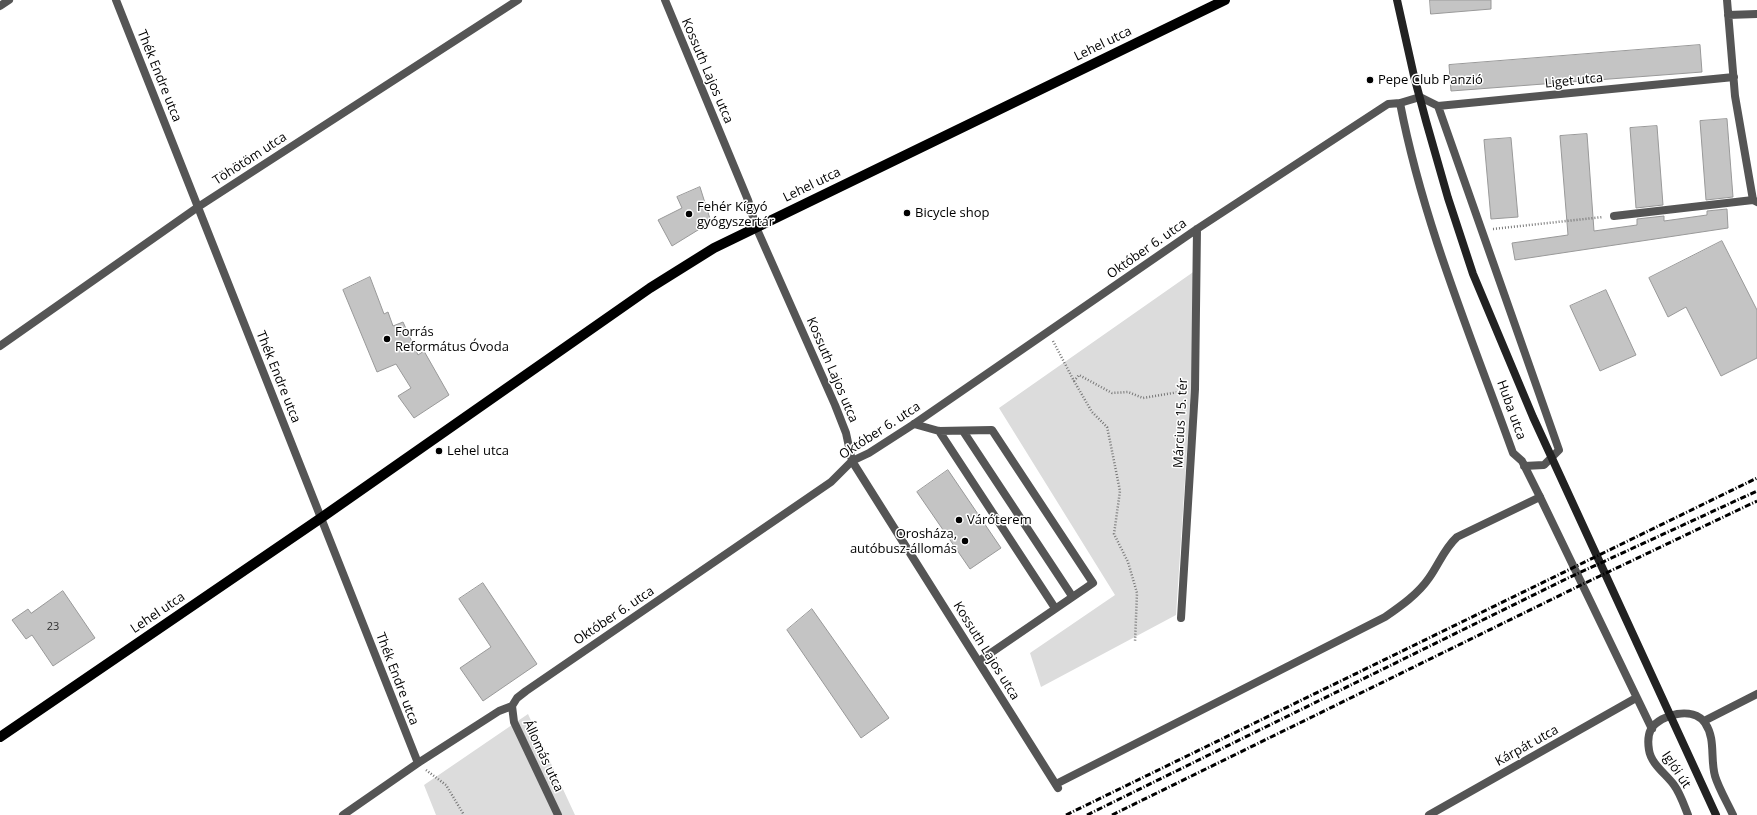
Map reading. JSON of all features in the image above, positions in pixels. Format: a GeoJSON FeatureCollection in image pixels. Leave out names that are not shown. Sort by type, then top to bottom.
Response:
{"type":"FeatureCollection","features":[{"type":"Feature","properties":{"kind":"main road","name":"Lehel utca"},"geometry":{"type":"LineString","coordinates":[[0,737],[321,518],[650,288],[714,248],[1225,0]]}},
{"type":"Feature","properties":{"kind":"main road"},"geometry":{"type":"LineString","coordinates":[[1397,0],[1426,122],[1448,198],[1473,274],[1539,432],[1716,815]]}},
{"type":"Feature","properties":{"kind":"street"},"geometry":{"type":"LineString","coordinates":[[0,6],[9,0]]}},
{"type":"Feature","properties":{"kind":"street","name":"Thék Endre utca"},"geometry":{"type":"LineString","coordinates":[[116,0],[418,764]]}},
{"type":"Feature","properties":{"kind":"street","name":"Töhötöm utca"},"geometry":{"type":"LineString","coordinates":[[0,346],[198,207],[518,0]]}},
{"type":"Feature","properties":{"kind":"street","name":"Kossuth Lajos utca"},"geometry":{"type":"LineString","coordinates":[[665,0],[748,200],[756,227],[835,405],[846,433],[852,461],[1057,786],[1385,617],[1410,599],[1429,579],[1449,545],[1457,537],[1540,497]]}},
{"type":"Feature","properties":{"kind":"street"},"geometry":{"type":"LineString","coordinates":[[1614,216],[1755,201],[1734,77],[1727,0]]}},
{"type":"Feature","properties":{"kind":"street"},"geometry":{"type":"LineString","coordinates":[[1728,15],[1757,14]]}},
{"type":"Feature","properties":{"kind":"street","name":"Liget utca"},"geometry":{"type":"LineString","coordinates":[[1438,106],[1734,77]]}},
{"type":"Feature","properties":{"kind":"street"},"geometry":{"type":"LineString","coordinates":[[1420,97],[1438,106],[1559,450],[1544,465],[1523,464]]}},
{"type":"Feature","properties":{"kind":"street","name":"Október 6. utca"},"geometry":{"type":"LineString","coordinates":[[343,815],[499,711],[512,706],[517,698],[536,684],[831,482],[852,461],[869,453],[914,424],[1197,229],[1388,104],[1400,103],[1420,97]]}},
{"type":"Feature","properties":{"kind":"street","name":"Huba utca"},"geometry":{"type":"LineString","coordinates":[[1400,103],[1437,243],[1513,453],[1523,464],[1540,497],[1652,729]]}},
{"type":"Feature","properties":{"kind":"street","name":"Március 15. tér"},"geometry":{"type":"LineString","coordinates":[[1181,618],[1195,389],[1197,229]]}},
{"type":"Feature","properties":{"kind":"street"},"geometry":{"type":"LineString","coordinates":[[914,424],[939,431],[992,430],[1092,582],[979,661]]}},
{"type":"Feature","properties":{"kind":"street"},"geometry":{"type":"LineString","coordinates":[[963,430],[1072,596]]}},
{"type":"Feature","properties":{"kind":"street"},"geometry":{"type":"LineString","coordinates":[[939,431],[1055,608]]}},
{"type":"Feature","properties":{"kind":"street"},"geometry":{"type":"LineString","coordinates":[[1704,720],[1757,694]]}},
{"type":"Feature","properties":{"kind":"street","name":"Kárpát utca"},"geometry":{"type":"LineString","coordinates":[[1429,815],[1636,698]]}},
{"type":"Feature","properties":{"kind":"street","name":"Állomás utca"},"geometry":{"type":"LineString","coordinates":[[512,706],[514,722],[558,815]]}},
{"type":"Feature","properties":{"kind":"street"},"geometry":{"type":"LineString","coordinates":[[1652,729],[1664,718],[1678,713],[1694,715],[1704,720],[1710,731],[1715,776],[1732,815]]}},
{"type":"Feature","properties":{"kind":"street","name":"Iglói út"},"geometry":{"type":"LineString","coordinates":[[1652,729],[1648,739],[1649,752],[1657,766],[1674,785],[1688,815]]}},
{"type":"Feature","properties":{"kind":"path"},"geometry":{"type":"LineString","coordinates":[[1492,229],[1614,216]]}},
{"type":"Feature","properties":{"kind":"path"},"geometry":{"type":"LineString","coordinates":[[1048,332],[1092,412],[1107,427],[1120,492],[1115,515],[1114,534],[1128,562],[1137,593],[1134,642]]}},
{"type":"Feature","properties":{"kind":"path"},"geometry":{"type":"LineString","coordinates":[[1074,381],[1079,375],[1112,393],[1128,392],[1143,398],[1195,389]]}},
{"type":"Feature","properties":{"kind":"path"},"geometry":{"type":"LineString","coordinates":[[418,764],[446,785],[464,815]]}},
{"type":"Feature","properties":{"kind":"shaded area"},"geometry":{"type":"Polygon","coordinates":[[[1199,268],[1176,615],[1041,687],[1030,653],[1115,595],[999,408],[1199,268]]]}},
{"type":"Feature","properties":{"kind":"shaded area"},"geometry":{"type":"Polygon","coordinates":[[[528,714],[575,815],[436,815],[424,785],[528,714]]]}},
{"type":"Feature","properties":{"kind":"building"},"geometry":{"type":"Polygon","coordinates":[[[1430,0],[1491,0],[1491,9],[1431,14],[1430,0]]]}},
{"type":"Feature","properties":{"kind":"building"},"geometry":{"type":"Polygon","coordinates":[[[1700,45],[1702,72],[1451,91],[1449,65],[1700,45]]]}},
{"type":"Feature","properties":{"kind":"building"},"geometry":{"type":"Polygon","coordinates":[[[1727,119],[1733,197],[1706,200],[1700,121],[1727,119]]]}},
{"type":"Feature","properties":{"kind":"building"},"geometry":{"type":"Polygon","coordinates":[[[1657,126],[1663,205],[1636,208],[1630,128],[1657,126]]]}},
{"type":"Feature","properties":{"kind":"building"},"geometry":{"type":"Polygon","coordinates":[[[1587,134],[1594,231],[1637,225],[1637,219],[1664,216],[1664,221],[1707,215],[1707,211],[1727,209],[1728,228],[1515,260],[1512,243],[1568,235],[1560,136],[1587,134]]]}},
{"type":"Feature","properties":{"kind":"building"},"geometry":{"type":"Polygon","coordinates":[[[1511,138],[1518,217],[1491,219],[1484,140],[1511,138]]]}},
{"type":"Feature","properties":{"kind":"building","name":"Fehér Kígyó gyógyszertár"},"geometry":{"type":"Polygon","coordinates":[[[700,187],[711,222],[672,246],[658,220],[682,208],[677,197],[700,187]]]}},
{"type":"Feature","properties":{"kind":"building"},"geometry":{"type":"Polygon","coordinates":[[[1722,241],[1757,310],[1757,358],[1721,376],[1686,307],[1668,317],[1649,278],[1722,241]]]}},
{"type":"Feature","properties":{"kind":"building","name":"Forrás Református Óvoda"},"geometry":{"type":"Polygon","coordinates":[[[370,277],[384,314],[388,312],[393,326],[403,322],[418,355],[424,351],[449,395],[414,418],[398,396],[411,388],[396,364],[377,372],[343,290],[370,277]]]}},
{"type":"Feature","properties":{"kind":"building"},"geometry":{"type":"Polygon","coordinates":[[[1606,290],[1636,355],[1600,371],[1570,306],[1606,290]]]}},
{"type":"Feature","properties":{"kind":"building","name":"Váróterem"},"geometry":{"type":"Polygon","coordinates":[[[948,470],[1001,548],[970,569],[917,492],[948,470]]]}},
{"type":"Feature","properties":{"kind":"building"},"geometry":{"type":"Polygon","coordinates":[[[483,583],[537,664],[483,701],[460,668],[491,647],[459,599],[483,583]]]}},
{"type":"Feature","properties":{"kind":"building"},"geometry":{"type":"Polygon","coordinates":[[[63,591],[95,638],[53,666],[32,635],[26,639],[12,620],[28,609],[31,613],[63,591]]]}},
{"type":"Feature","properties":{"kind":"building"},"geometry":{"type":"Polygon","coordinates":[[[812,609],[889,718],[861,738],[787,630],[812,609]]]}},
{"type":"Feature","properties":{"kind":"railway"},"geometry":{"type":"LineString","coordinates":[[1066,815],[1757,478]]}},
{"type":"Feature","properties":{"kind":"railway"},"geometry":{"type":"LineString","coordinates":[[1087,815],[1568,578],[1757,491]]}},
{"type":"Feature","properties":{"kind":"railway"},"geometry":{"type":"LineString","coordinates":[[1112,815],[1581,585],[1757,501]]}},
{"type":"Feature","properties":{"kind":"place","name":"Pepe Club Panzió"},"geometry":{"type":"Point","coordinates":[1370,80]}},
{"type":"Feature","properties":{"kind":"place","name":"Bicycle shop"},"geometry":{"type":"Point","coordinates":[907,213]}},
{"type":"Feature","properties":{"kind":"place","name":"Fehér Kígyó gyógyszertár"},"geometry":{"type":"Point","coordinates":[689,214]}},
{"type":"Feature","properties":{"kind":"place","name":"Forrás Református Óvoda"},"geometry":{"type":"Point","coordinates":[387,339]}},
{"type":"Feature","properties":{"kind":"place","name":"Lehel utca"},"geometry":{"type":"Point","coordinates":[439,451]}},
{"type":"Feature","properties":{"kind":"place","name":"Váróterem"},"geometry":{"type":"Point","coordinates":[959,520]}},
{"type":"Feature","properties":{"kind":"place","name":"Orosháza, autóbusz-állomás"},"geometry":{"type":"Point","coordinates":[965,541]}}]}
